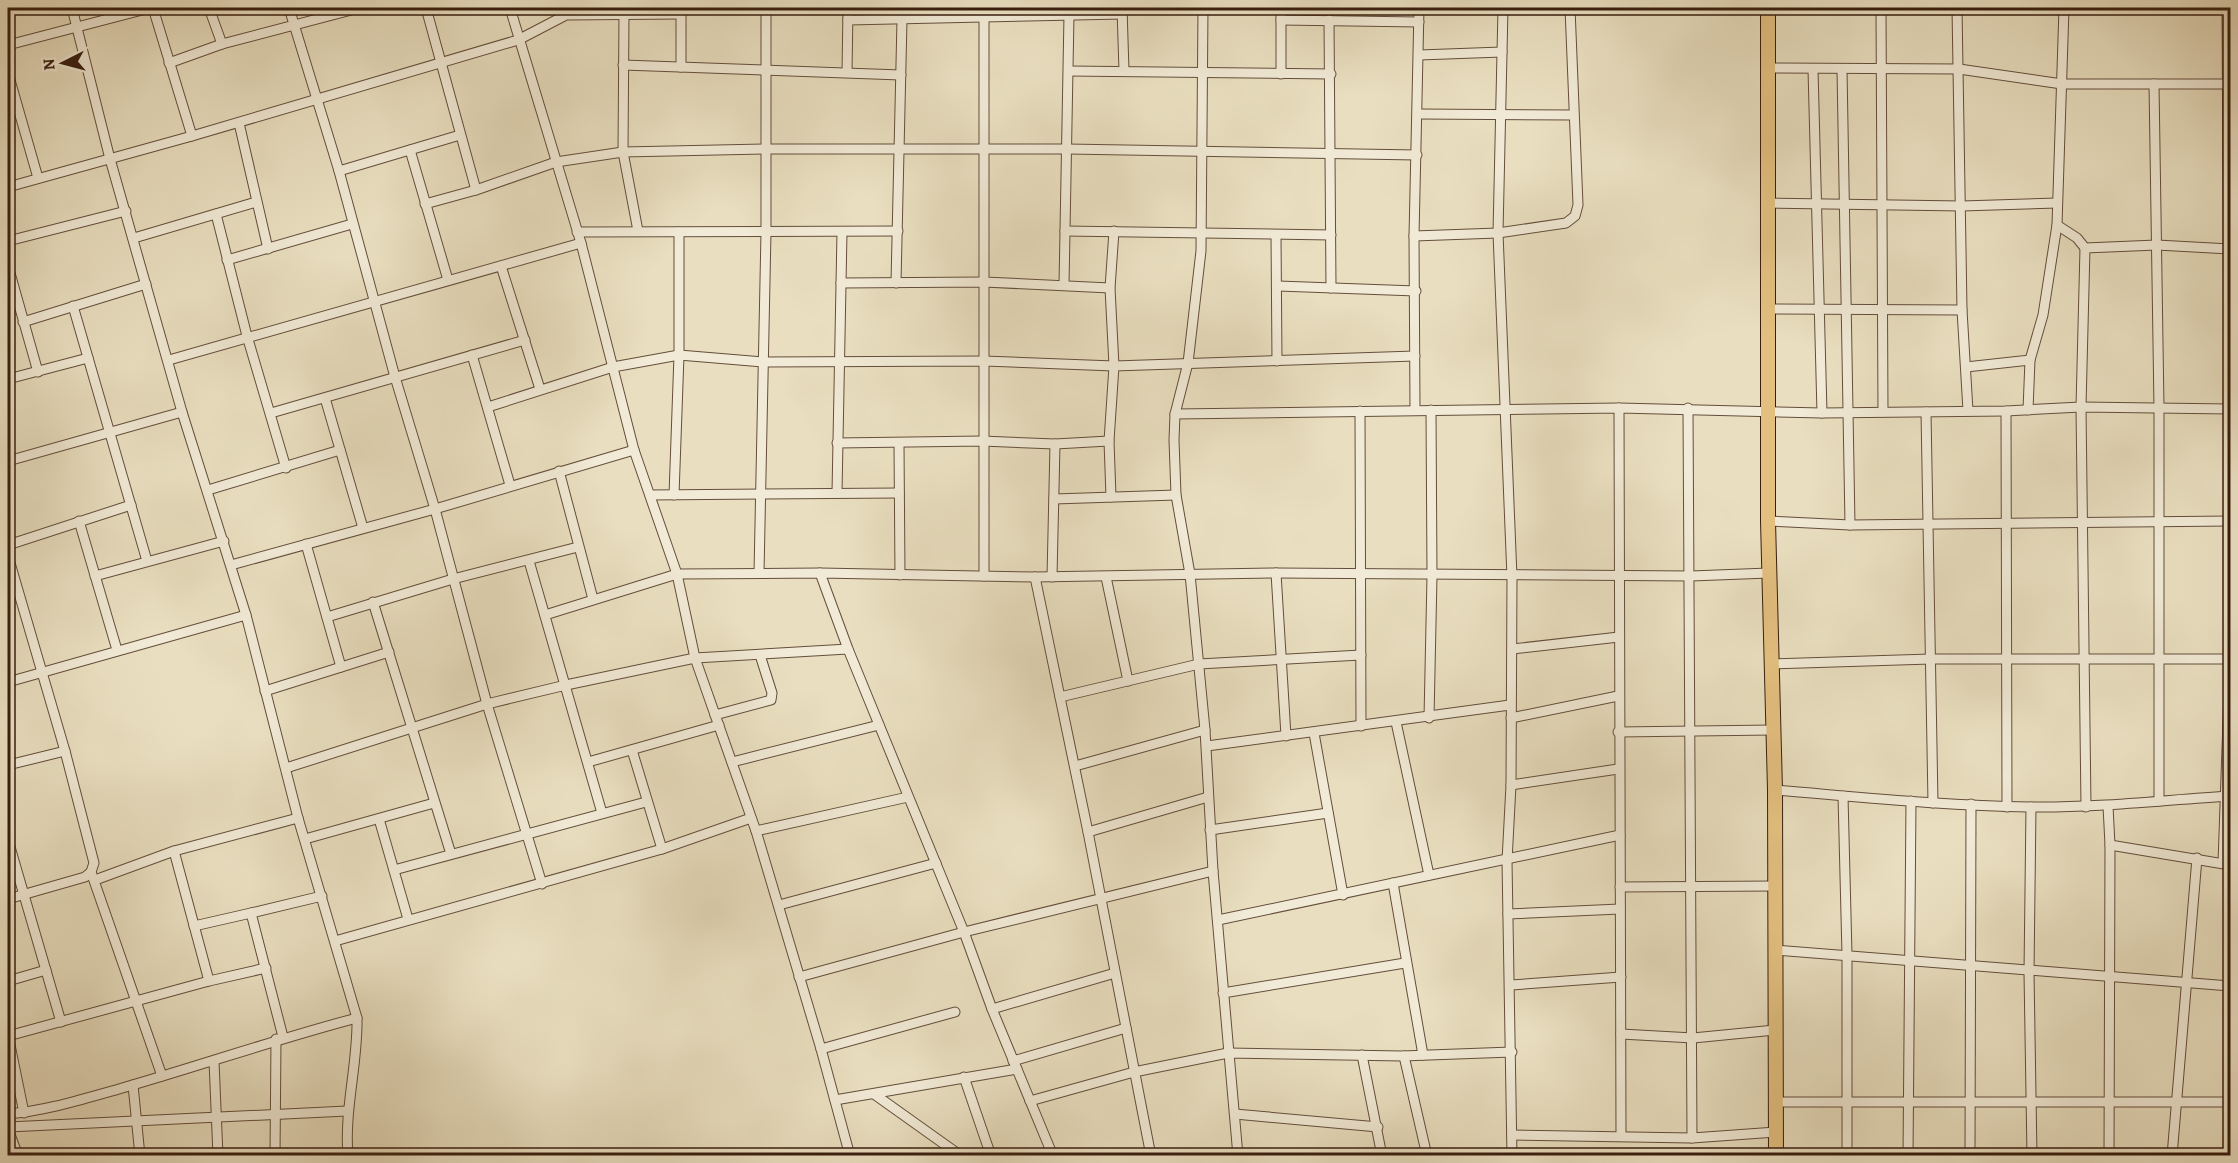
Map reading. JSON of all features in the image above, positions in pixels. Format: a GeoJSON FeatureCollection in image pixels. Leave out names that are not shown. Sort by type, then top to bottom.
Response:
{"type":"FeatureCollection","features":[{"type":"Feature","properties":{"kind":"highway"},"geometry":{"type":"LineString","coordinates":[[1768,8],[1767,410],[1775,790],[1776,1155]]}},
{"type":"Feature","properties":{"kind":"street"},"geometry":{"type":"LineString","coordinates":[[72,8],[110,159],[182,412],[246,615],[298,818],[357,1018],[356,1060],[347,1112],[348,1155]]}},
{"type":"Feature","properties":{"kind":"street"},"geometry":{"type":"LineString","coordinates":[[8,45],[152,8],[192,136]]}},
{"type":"Feature","properties":{"kind":"street"},"geometry":{"type":"LineString","coordinates":[[209,8],[222,44]]}},
{"type":"Feature","properties":{"kind":"street"},"geometry":{"type":"LineString","coordinates":[[289,8],[339,171],[395,377],[435,509],[487,704],[542,884]]}},
{"type":"Feature","properties":{"kind":"street"},"geometry":{"type":"LineString","coordinates":[[169,63],[222,44],[359,8]]}},
{"type":"Feature","properties":{"kind":"street"},"geometry":{"type":"LineString","coordinates":[[426,8],[476,190]]}},
{"type":"Feature","properties":{"kind":"street"},"geometry":{"type":"LineString","coordinates":[[510,8],[581,243],[634,450],[677,574],[695,658],[756,831],[850,1155]]}},
{"type":"Feature","properties":{"kind":"street"},"geometry":{"type":"LineString","coordinates":[[759,573],[766,232],[766,8]]}},
{"type":"Feature","properties":{"kind":"street"},"geometry":{"type":"LineString","coordinates":[[847,72],[848,8]]}},
{"type":"Feature","properties":{"kind":"street"},"geometry":{"type":"LineString","coordinates":[[1203,8],[1201,232],[1188,363],[1175,414],[1176,495],[1190,574],[1206,730],[1213,871],[1238,1155]]}},
{"type":"Feature","properties":{"kind":"street"},"geometry":{"type":"LineString","coordinates":[[1281,8],[1281,74]]}},
{"type":"Feature","properties":{"kind":"street"},"geometry":{"type":"LineString","coordinates":[[1415,410],[1414,236],[1419,8]]}},
{"type":"Feature","properties":{"kind":"street"},"geometry":{"type":"LineString","coordinates":[[1503,8],[1498,233],[1512,577],[1511,785],[1507,861],[1511,985],[1512,1155]]}},
{"type":"Feature","properties":{"kind":"street"},"geometry":{"type":"LineString","coordinates":[[1414,236],[1498,233],[1566,223],[1575,216],[1578,205],[1570,8]]}},
{"type":"Feature","properties":{"kind":"street"},"geometry":{"type":"LineString","coordinates":[[1636,8],[1668,8]]}},
{"type":"Feature","properties":{"kind":"street"},"geometry":{"type":"LineString","coordinates":[[1881,8],[1883,412]]}},
{"type":"Feature","properties":{"kind":"street"},"geometry":{"type":"LineString","coordinates":[[1957,8],[1962,310],[1968,411]]}},
{"type":"Feature","properties":{"kind":"street"},"geometry":{"type":"LineString","coordinates":[[2028,410],[2030,360],[2043,315],[2057,225],[2064,8]]}},
{"type":"Feature","properties":{"kind":"street"},"geometry":{"type":"LineString","coordinates":[[1768,521],[1850,525],[2230,520],[2227,8]]}},
{"type":"Feature","properties":{"kind":"street"},"geometry":{"type":"LineString","coordinates":[[8,188],[518,40],[571,11],[624,13],[681,11],[681,67]]}},
{"type":"Feature","properties":{"kind":"street"},"geometry":{"type":"LineString","coordinates":[[848,20],[902,20],[984,12],[1069,15],[1122,11],[1124,71]]}},
{"type":"Feature","properties":{"kind":"street"},"geometry":{"type":"LineString","coordinates":[[984,12],[982,441],[984,576]]}},
{"type":"Feature","properties":{"kind":"street"},"geometry":{"type":"LineString","coordinates":[[624,13],[623,152],[638,231]]}},
{"type":"Feature","properties":{"kind":"street"},"geometry":{"type":"LineString","coordinates":[[1064,285],[1069,15]]}},
{"type":"Feature","properties":{"kind":"street"},"geometry":{"type":"LineString","coordinates":[[896,283],[902,20]]}},
{"type":"Feature","properties":{"kind":"street"},"geometry":{"type":"LineString","coordinates":[[1281,20],[1419,22]]}},
{"type":"Feature","properties":{"kind":"street"},"geometry":{"type":"LineString","coordinates":[[1329,20],[1331,288]]}},
{"type":"Feature","properties":{"kind":"street"},"geometry":{"type":"LineString","coordinates":[[1419,55],[1502,52]]}},
{"type":"Feature","properties":{"kind":"street"},"geometry":{"type":"LineString","coordinates":[[623,65],[901,75]]}},
{"type":"Feature","properties":{"kind":"street"},"geometry":{"type":"LineString","coordinates":[[1769,68],[1959,69],[2062,84],[2229,84]]}},
{"type":"Feature","properties":{"kind":"street"},"geometry":{"type":"LineString","coordinates":[[1813,69],[1822,413]]}},
{"type":"Feature","properties":{"kind":"street"},"geometry":{"type":"LineString","coordinates":[[1842,69],[1850,525]]}},
{"type":"Feature","properties":{"kind":"street"},"geometry":{"type":"LineString","coordinates":[[1069,71],[1331,74]]}},
{"type":"Feature","properties":{"kind":"street"},"geometry":{"type":"LineString","coordinates":[[8,73],[11,102],[38,178]]}},
{"type":"Feature","properties":{"kind":"street"},"geometry":{"type":"LineString","coordinates":[[2154,84],[2159,408],[2159,801]]}},
{"type":"Feature","properties":{"kind":"street"},"geometry":{"type":"LineString","coordinates":[[1418,114],[1573,115]]}},
{"type":"Feature","properties":{"kind":"street"},"geometry":{"type":"LineString","coordinates":[[238,123],[268,249]]}},
{"type":"Feature","properties":{"kind":"street"},"geometry":{"type":"LineString","coordinates":[[339,171],[460,135]]}},
{"type":"Feature","properties":{"kind":"street"},"geometry":{"type":"LineString","coordinates":[[425,204],[476,190],[556,162],[623,152],[767,149],[1066,149],[1417,155]]}},
{"type":"Feature","properties":{"kind":"street"},"geometry":{"type":"LineString","coordinates":[[410,150],[448,280]]}},
{"type":"Feature","properties":{"kind":"street"},"geometry":{"type":"LineString","coordinates":[[134,238],[256,202]]}},
{"type":"Feature","properties":{"kind":"street"},"geometry":{"type":"LineString","coordinates":[[1766,203],[1962,206],[2056,203]]}},
{"type":"Feature","properties":{"kind":"street"},"geometry":{"type":"LineString","coordinates":[[8,241],[126,211]]}},
{"type":"Feature","properties":{"kind":"street"},"geometry":{"type":"LineString","coordinates":[[216,214],[247,336],[286,468]]}},
{"type":"Feature","properties":{"kind":"street"},"geometry":{"type":"LineString","coordinates":[[227,260],[352,224]]}},
{"type":"Feature","properties":{"kind":"street"},"geometry":{"type":"LineString","coordinates":[[2057,225],[2076,238],[2085,248],[2081,407],[2086,807]]}},
{"type":"Feature","properties":{"kind":"street"},"geometry":{"type":"LineString","coordinates":[[577,232],[897,231]]}},
{"type":"Feature","properties":{"kind":"street"},"geometry":{"type":"LineString","coordinates":[[1065,231],[1331,235]]}},
{"type":"Feature","properties":{"kind":"street"},"geometry":{"type":"LineString","coordinates":[[1111,497],[1108,441],[1114,366],[1110,288],[1114,231]]}},
{"type":"Feature","properties":{"kind":"street"},"geometry":{"type":"LineString","coordinates":[[675,495],[679,356],[679,232]]}},
{"type":"Feature","properties":{"kind":"street"},"geometry":{"type":"LineString","coordinates":[[837,493],[842,232]]}},
{"type":"Feature","properties":{"kind":"street"},"geometry":{"type":"LineString","coordinates":[[1276,235],[1277,361]]}},
{"type":"Feature","properties":{"kind":"street"},"geometry":{"type":"LineString","coordinates":[[168,360],[581,243]]}},
{"type":"Feature","properties":{"kind":"street"},"geometry":{"type":"LineString","coordinates":[[2085,248],[2157,245],[2229,249]]}},
{"type":"Feature","properties":{"kind":"street"},"geometry":{"type":"LineString","coordinates":[[8,266],[38,372]]}},
{"type":"Feature","properties":{"kind":"street"},"geometry":{"type":"LineString","coordinates":[[501,266],[540,389]]}},
{"type":"Feature","properties":{"kind":"street"},"geometry":{"type":"LineString","coordinates":[[841,283],[984,282],[1110,288]]}},
{"type":"Feature","properties":{"kind":"street"},"geometry":{"type":"LineString","coordinates":[[22,322],[146,284]]}},
{"type":"Feature","properties":{"kind":"street"},"geometry":{"type":"LineString","coordinates":[[1278,286],[1416,291]]}},
{"type":"Feature","properties":{"kind":"street"},"geometry":{"type":"LineString","coordinates":[[73,306],[147,561]]}},
{"type":"Feature","properties":{"kind":"street"},"geometry":{"type":"LineString","coordinates":[[1768,309],[1962,310]]}},
{"type":"Feature","properties":{"kind":"street"},"geometry":{"type":"LineString","coordinates":[[271,413],[525,340]]}},
{"type":"Feature","properties":{"kind":"street"},"geometry":{"type":"LineString","coordinates":[[472,356],[510,485]]}},
{"type":"Feature","properties":{"kind":"street"},"geometry":{"type":"LineString","coordinates":[[488,407],[613,367],[679,356],[763,362],[984,361],[1114,366],[1415,356]]}},
{"type":"Feature","properties":{"kind":"street"},"geometry":{"type":"LineString","coordinates":[[8,379],[88,358]]}},
{"type":"Feature","properties":{"kind":"street"},"geometry":{"type":"LineString","coordinates":[[1966,367],[2030,360]]}},
{"type":"Feature","properties":{"kind":"street"},"geometry":{"type":"LineString","coordinates":[[325,398],[363,528]]}},
{"type":"Feature","properties":{"kind":"street"},"geometry":{"type":"LineString","coordinates":[[1175,414],[1619,408],[1822,413],[2006,411],[2081,407],[2230,409]]}},
{"type":"Feature","properties":{"kind":"street"},"geometry":{"type":"LineString","coordinates":[[1619,408],[1621,576],[1618,769],[1621,1136]]}},
{"type":"Feature","properties":{"kind":"street"},"geometry":{"type":"LineString","coordinates":[[1688,408],[1692,731],[1690,886],[1692,1138]]}},
{"type":"Feature","properties":{"kind":"street"},"geometry":{"type":"LineString","coordinates":[[1429,718],[1432,576],[1431,410]]}},
{"type":"Feature","properties":{"kind":"street"},"geometry":{"type":"LineString","coordinates":[[1360,411],[1361,726]]}},
{"type":"Feature","properties":{"kind":"street"},"geometry":{"type":"LineString","coordinates":[[2006,411],[2007,807]]}},
{"type":"Feature","properties":{"kind":"street"},"geometry":{"type":"LineString","coordinates":[[8,460],[182,412]]}},
{"type":"Feature","properties":{"kind":"street"},"geometry":{"type":"LineString","coordinates":[[1926,412],[1933,802]]}},
{"type":"Feature","properties":{"kind":"street"},"geometry":{"type":"LineString","coordinates":[[837,443],[899,444],[982,441],[1055,444],[1108,441]]}},
{"type":"Feature","properties":{"kind":"street"},"geometry":{"type":"LineString","coordinates":[[899,444],[900,575]]}},
{"type":"Feature","properties":{"kind":"street"},"geometry":{"type":"LineString","coordinates":[[1052,577],[1055,444]]}},
{"type":"Feature","properties":{"kind":"street"},"geometry":{"type":"LineString","coordinates":[[208,490],[340,450]]}},
{"type":"Feature","properties":{"kind":"street"},"geometry":{"type":"LineString","coordinates":[[231,565],[435,509],[634,450]]}},
{"type":"Feature","properties":{"kind":"street"},"geometry":{"type":"LineString","coordinates":[[559,471],[593,599]]}},
{"type":"Feature","properties":{"kind":"street"},"geometry":{"type":"LineString","coordinates":[[650,495],[899,493]]}},
{"type":"Feature","properties":{"kind":"street"},"geometry":{"type":"LineString","coordinates":[[1054,499],[1176,495]]}},
{"type":"Feature","properties":{"kind":"street"},"geometry":{"type":"LineString","coordinates":[[8,544],[131,505]]}},
{"type":"Feature","properties":{"kind":"street"},"geometry":{"type":"LineString","coordinates":[[80,521],[117,650]]}},
{"type":"Feature","properties":{"kind":"street"},"geometry":{"type":"LineString","coordinates":[[95,576],[224,541]]}},
{"type":"Feature","properties":{"kind":"street"},"geometry":{"type":"LineString","coordinates":[[306,544],[341,667]]}},
{"type":"Feature","properties":{"kind":"street"},"geometry":{"type":"LineString","coordinates":[[327,617],[453,579],[578,547]]}},
{"type":"Feature","properties":{"kind":"street"},"geometry":{"type":"LineString","coordinates":[[8,556],[94,855],[93,876],[162,1076]]}},
{"type":"Feature","properties":{"kind":"street"},"geometry":{"type":"LineString","coordinates":[[529,561],[602,813]]}},
{"type":"Feature","properties":{"kind":"street"},"geometry":{"type":"LineString","coordinates":[[545,615],[677,574],[820,573],[1106,577],[1276,573],[1512,577],[1769,573]]}},
{"type":"Feature","properties":{"kind":"street"},"geometry":{"type":"LineString","coordinates":[[820,573],[848,649],[964,932],[992,1009],[1053,1155]]}},
{"type":"Feature","properties":{"kind":"street"},"geometry":{"type":"LineString","coordinates":[[1276,573],[1286,736]]}},
{"type":"Feature","properties":{"kind":"street"},"geometry":{"type":"LineString","coordinates":[[1035,577],[1075,766],[1151,1155]]}},
{"type":"Feature","properties":{"kind":"street"},"geometry":{"type":"LineString","coordinates":[[1106,577],[1128,681]]}},
{"type":"Feature","properties":{"kind":"street"},"geometry":{"type":"LineString","coordinates":[[373,602],[451,854]]}},
{"type":"Feature","properties":{"kind":"street"},"geometry":{"type":"LineString","coordinates":[[8,682],[246,615]]}},
{"type":"Feature","properties":{"kind":"street"},"geometry":{"type":"LineString","coordinates":[[1512,649],[1619,637]]}},
{"type":"Feature","properties":{"kind":"street"},"geometry":{"type":"LineString","coordinates":[[286,768],[487,704],[566,685],[695,658],[848,649]]}},
{"type":"Feature","properties":{"kind":"street"},"geometry":{"type":"LineString","coordinates":[[265,691],[389,652]]}},
{"type":"Feature","properties":{"kind":"street"},"geometry":{"type":"LineString","coordinates":[[588,762],[633,750],[771,700],[772,693],[760,655]]}},
{"type":"Feature","properties":{"kind":"street"},"geometry":{"type":"LineString","coordinates":[[1060,696],[1198,664],[1361,655]]}},
{"type":"Feature","properties":{"kind":"street"},"geometry":{"type":"LineString","coordinates":[[1772,664],[1931,659],[2230,661],[2227,864],[2110,845]]}},
{"type":"Feature","properties":{"kind":"street"},"geometry":{"type":"LineString","coordinates":[[1511,718],[1618,696]]}},
{"type":"Feature","properties":{"kind":"street"},"geometry":{"type":"LineString","coordinates":[[1207,746],[1429,718],[1510,705]]}},
{"type":"Feature","properties":{"kind":"street"},"geometry":{"type":"LineString","coordinates":[[1396,722],[1429,876]]}},
{"type":"Feature","properties":{"kind":"street"},"geometry":{"type":"LineString","coordinates":[[732,762],[879,725]]}},
{"type":"Feature","properties":{"kind":"street"},"geometry":{"type":"LineString","coordinates":[[1075,766],[1206,730]]}},
{"type":"Feature","properties":{"kind":"street"},"geometry":{"type":"LineString","coordinates":[[1618,732],[1773,730]]}},
{"type":"Feature","properties":{"kind":"street"},"geometry":{"type":"LineString","coordinates":[[1314,733],[1343,895]]}},
{"type":"Feature","properties":{"kind":"street"},"geometry":{"type":"LineString","coordinates":[[633,750],[646,802],[662,849]]}},
{"type":"Feature","properties":{"kind":"street"},"geometry":{"type":"LineString","coordinates":[[8,765],[65,751]]}},
{"type":"Feature","properties":{"kind":"street"},"geometry":{"type":"LineString","coordinates":[[1511,785],[1618,769]]}},
{"type":"Feature","properties":{"kind":"street"},"geometry":{"type":"LineString","coordinates":[[1775,790],[2007,807],[2108,806],[2228,796]]}},
{"type":"Feature","properties":{"kind":"street"},"geometry":{"type":"LineString","coordinates":[[1088,832],[1208,796]]}},
{"type":"Feature","properties":{"kind":"street"},"geometry":{"type":"LineString","coordinates":[[1843,796],[1847,955],[1847,1155]]}},
{"type":"Feature","properties":{"kind":"street"},"geometry":{"type":"LineString","coordinates":[[756,831],[908,797]]}},
{"type":"Feature","properties":{"kind":"street"},"geometry":{"type":"LineString","coordinates":[[1908,1155],[1911,801]]}},
{"type":"Feature","properties":{"kind":"street"},"geometry":{"type":"LineString","coordinates":[[394,870],[646,802]]}},
{"type":"Feature","properties":{"kind":"street"},"geometry":{"type":"LineString","coordinates":[[305,839],[434,803]]}},
{"type":"Feature","properties":{"kind":"street"},"geometry":{"type":"LineString","coordinates":[[1970,1155],[1971,804]]}},
{"type":"Feature","properties":{"kind":"street"},"geometry":{"type":"LineString","coordinates":[[2108,806],[2111,1100],[2109,1155]]}},
{"type":"Feature","properties":{"kind":"street"},"geometry":{"type":"LineString","coordinates":[[2031,807],[2029,972],[2032,1155]]}},
{"type":"Feature","properties":{"kind":"street"},"geometry":{"type":"LineString","coordinates":[[1210,830],[1328,813]]}},
{"type":"Feature","properties":{"kind":"street"},"geometry":{"type":"LineString","coordinates":[[8,899],[298,818]]}},
{"type":"Feature","properties":{"kind":"street"},"geometry":{"type":"LineString","coordinates":[[335,941],[662,849],[751,818]]}},
{"type":"Feature","properties":{"kind":"street"},"geometry":{"type":"LineString","coordinates":[[380,819],[408,919]]}},
{"type":"Feature","properties":{"kind":"street"},"geometry":{"type":"LineString","coordinates":[[1218,920],[1507,861],[1620,835]]}},
{"type":"Feature","properties":{"kind":"street"},"geometry":{"type":"LineString","coordinates":[[8,840],[61,1022]]}},
{"type":"Feature","properties":{"kind":"street"},"geometry":{"type":"LineString","coordinates":[[174,851],[209,981]]}},
{"type":"Feature","properties":{"kind":"street"},"geometry":{"type":"LineString","coordinates":[[2172,1155],[2197,858]]}},
{"type":"Feature","properties":{"kind":"street"},"geometry":{"type":"LineString","coordinates":[[779,905],[936,863]]}},
{"type":"Feature","properties":{"kind":"street"},"geometry":{"type":"LineString","coordinates":[[799,977],[964,932],[1213,871]]}},
{"type":"Feature","properties":{"kind":"street"},"geometry":{"type":"LineString","coordinates":[[1393,883],[1405,963],[1424,1055]]}},
{"type":"Feature","properties":{"kind":"street"},"geometry":{"type":"LineString","coordinates":[[1620,887],[1775,886]]}},
{"type":"Feature","properties":{"kind":"street"},"geometry":{"type":"LineString","coordinates":[[194,926],[322,896]]}},
{"type":"Feature","properties":{"kind":"street"},"geometry":{"type":"LineString","coordinates":[[1508,915],[1620,909]]}},
{"type":"Feature","properties":{"kind":"street"},"geometry":{"type":"LineString","coordinates":[[251,913],[266,968],[279,1038],[275,1155]]}},
{"type":"Feature","properties":{"kind":"street"},"geometry":{"type":"LineString","coordinates":[[1776,950],[1909,958],[2029,972],[2187,981],[2230,986]]}},
{"type":"Feature","properties":{"kind":"street"},"geometry":{"type":"LineString","coordinates":[[1223,993],[1405,963]]}},
{"type":"Feature","properties":{"kind":"street"},"geometry":{"type":"LineString","coordinates":[[24,1113],[8,1035],[266,968]]}},
{"type":"Feature","properties":{"kind":"street"},"geometry":{"type":"LineString","coordinates":[[8,981],[46,970]]}},
{"type":"Feature","properties":{"kind":"street"},"geometry":{"type":"LineString","coordinates":[[992,1009],[1115,973]]}},
{"type":"Feature","properties":{"kind":"street"},"geometry":{"type":"LineString","coordinates":[[1511,985],[1621,977]]}},
{"type":"Feature","properties":{"kind":"street"},"geometry":{"type":"LineString","coordinates":[[821,1049],[955,1012]]}},
{"type":"Feature","properties":{"kind":"street"},"geometry":{"type":"LineString","coordinates":[[8,1114],[24,1113],[133,1085],[214,1061],[279,1038],[357,1018]]}},
{"type":"Feature","properties":{"kind":"street"},"geometry":{"type":"LineString","coordinates":[[835,1100],[964,1077],[1015,1065],[1126,1028]]}},
{"type":"Feature","properties":{"kind":"street"},"geometry":{"type":"LineString","coordinates":[[1621,1034],[1693,1038],[1775,1030]]}},
{"type":"Feature","properties":{"kind":"street"},"geometry":{"type":"LineString","coordinates":[[1030,1101],[1134,1072],[1228,1053],[1404,1056],[1512,1052]]}},
{"type":"Feature","properties":{"kind":"street"},"geometry":{"type":"LineString","coordinates":[[1362,1055],[1382,1155]]}},
{"type":"Feature","properties":{"kind":"street"},"geometry":{"type":"LineString","coordinates":[[1404,1056],[1427,1155]]}},
{"type":"Feature","properties":{"kind":"street"},"geometry":{"type":"LineString","coordinates":[[214,1061],[218,1155]]}},
{"type":"Feature","properties":{"kind":"street"},"geometry":{"type":"LineString","coordinates":[[964,1077],[991,1155]]}},
{"type":"Feature","properties":{"kind":"street"},"geometry":{"type":"LineString","coordinates":[[133,1085],[140,1155]]}},
{"type":"Feature","properties":{"kind":"street"},"geometry":{"type":"LineString","coordinates":[[874,1094],[962,1155]]}},
{"type":"Feature","properties":{"kind":"street"},"geometry":{"type":"LineString","coordinates":[[1776,1102],[2031,1103],[2111,1100],[2230,1102]]}},
{"type":"Feature","properties":{"kind":"street"},"geometry":{"type":"LineString","coordinates":[[18,1155],[8,1128],[347,1112]]}},
{"type":"Feature","properties":{"kind":"street"},"geometry":{"type":"LineString","coordinates":[[1234,1114],[1377,1127]]}},
{"type":"Feature","properties":{"kind":"street"},"geometry":{"type":"LineString","coordinates":[[1512,1135],[1692,1138],[1776,1132]]}}]}
